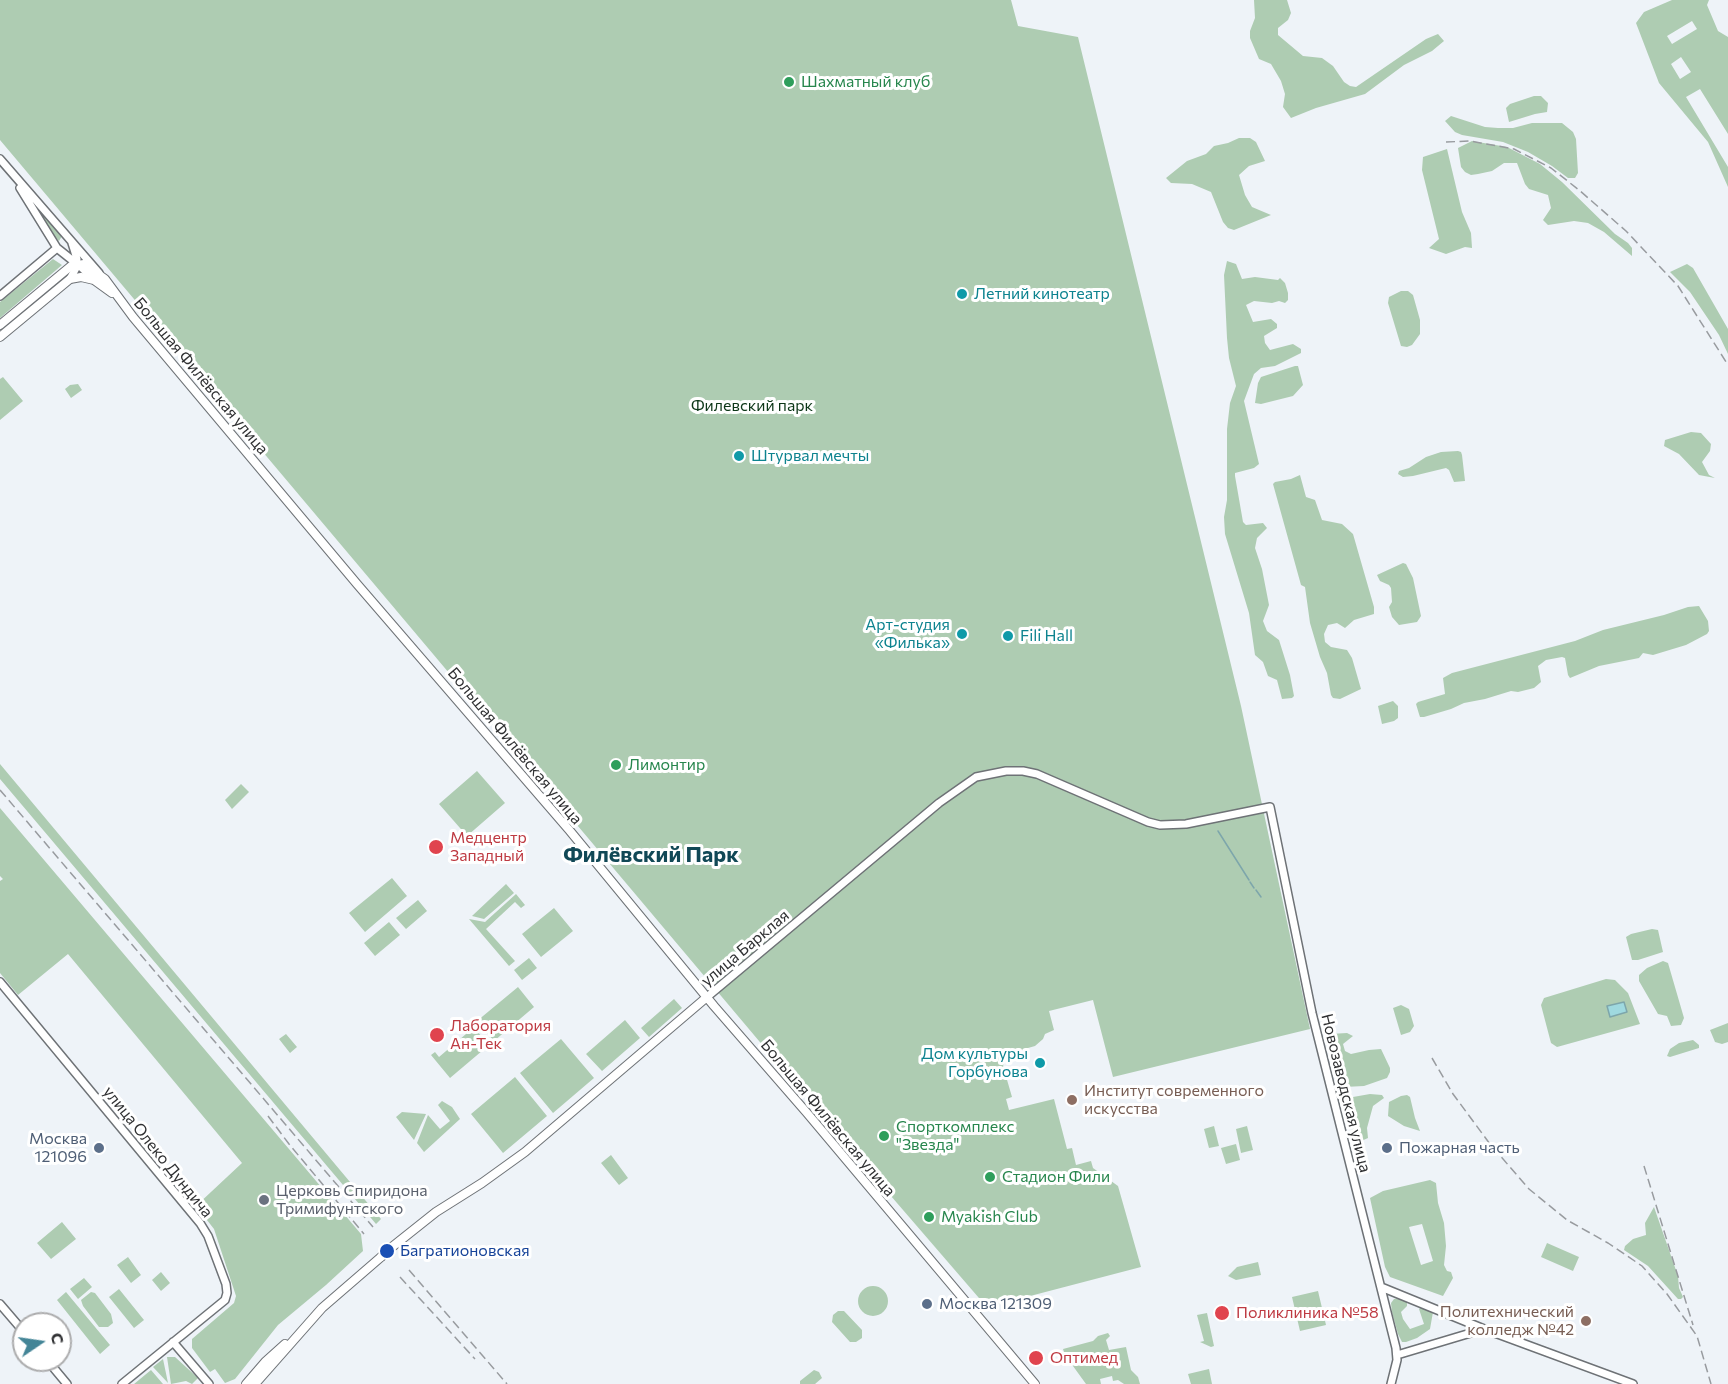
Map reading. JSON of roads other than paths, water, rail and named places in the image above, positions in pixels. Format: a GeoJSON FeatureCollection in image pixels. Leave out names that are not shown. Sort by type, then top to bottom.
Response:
{"type":"FeatureCollection","features":[{"type":"Feature","properties":{"kind":"main road"},"geometry":{"type":"LineString","coordinates":[[0,325],[61,272],[77,264],[84,264],[105,279]]}},
{"type":"Feature","properties":{"kind":"main road"},"geometry":{"type":"LineString","coordinates":[[0,338],[69,279],[79,277],[94,280],[116,296]]}},
{"type":"Feature","properties":{"kind":"main road","name":"Большая Филёвская улица"},"geometry":{"type":"LineString","coordinates":[[105,279],[116,296],[357,584],[570,831],[707,997],[1035,1384]]}},
{"type":"Feature","properties":{"kind":"main road","name":"улица Барклая"},"geometry":{"type":"LineString","coordinates":[[255,1384],[296,1335],[340,1291],[436,1212],[483,1183],[525,1152],[707,997]]}},
{"type":"Feature","properties":{"kind":"main road","name":"улица Барклая"},"geometry":{"type":"LineString","coordinates":[[246,1384],[276,1351],[296,1335]]}},
{"type":"Feature","properties":{"kind":"street","name":"Большая Филёвская улица"},"geometry":{"type":"LineString","coordinates":[[0,159],[105,279]]}},
{"type":"Feature","properties":{"kind":"street","name":"Большая Филёвская улица"},"geometry":{"type":"LineString","coordinates":[[11,172],[57,248],[94,280]]}},
{"type":"Feature","properties":{"kind":"street","name":"Большая Филёвская улица"},"geometry":{"type":"LineString","coordinates":[[68,236],[76,253],[77,264]]}},
{"type":"Feature","properties":{"kind":"street"},"geometry":{"type":"LineString","coordinates":[[0,296],[57,248]]}},
{"type":"Feature","properties":{"kind":"street"},"geometry":{"type":"LineString","coordinates":[[61,272],[64,266],[64,254]]}},
{"type":"Feature","properties":{"kind":"street"},"geometry":{"type":"LineString","coordinates":[[69,279],[77,264]]}},
{"type":"Feature","properties":{"kind":"street","name":"улица Барклая"},"geometry":{"type":"LineString","coordinates":[[707,997],[939,803],[976,777],[1006,771],[1037,774],[1148,822],[1160,825],[1186,824],[1269,807]]}},
{"type":"Feature","properties":{"kind":"street","name":"Новозаводская улица"},"geometry":{"type":"LineString","coordinates":[[1269,807],[1316,1029],[1397,1355],[1391,1384]]}},
{"type":"Feature","properties":{"kind":"street","name":"улица Олеко Дундича"},"geometry":{"type":"LineString","coordinates":[[0,982],[200,1223],[208,1236],[226,1284],[226,1297],[182,1337],[172,1342],[122,1384]]}},
{"type":"Feature","properties":{"kind":"street"},"geometry":{"type":"LineString","coordinates":[[1381,1287],[1484,1329],[1633,1384]]}},
{"type":"Feature","properties":{"kind":"street"},"geometry":{"type":"LineString","coordinates":[[0,1304],[12,1318]]}},
{"type":"Feature","properties":{"kind":"street"},"geometry":{"type":"LineString","coordinates":[[1397,1355],[1484,1329]]}},
{"type":"Feature","properties":{"kind":"street"},"geometry":{"type":"LineString","coordinates":[[172,1342],[209,1384]]}},
{"type":"Feature","properties":{"kind":"street"},"geometry":{"type":"LineString","coordinates":[[57,1372],[67,1384]]}},
{"type":"Feature","properties":{"kind":"water"},"geometry":{"type":"Polygon","coordinates":[[[1624,1002],[1627,1012],[1610,1017],[1607,1006],[1624,1002]]]}},
{"type":"Feature","properties":{"kind":"waterway"},"geometry":{"type":"LineString","coordinates":[[1218,831],[1249,880]]}},
{"type":"Feature","properties":{"kind":"waterway"},"geometry":{"type":"LineString","coordinates":[[1250,882],[1254,888]]}},
{"type":"Feature","properties":{"kind":"waterway"},"geometry":{"type":"LineString","coordinates":[[1256,890],[1261,897]]}},
{"type":"Feature","properties":{"kind":"railway"},"geometry":{"type":"LineString","coordinates":[[1446,142],[1470,141],[1514,149],[1551,168],[1579,190],[1626,231],[1678,286],[1728,365]]}},
{"type":"Feature","properties":{"kind":"railway"},"geometry":{"type":"LineString","coordinates":[[0,790],[373,1227]]}},
{"type":"Feature","properties":{"kind":"railway"},"geometry":{"type":"LineString","coordinates":[[1432,1058],[1453,1094],[1490,1144],[1529,1189],[1567,1220],[1608,1243],[1642,1266],[1667,1294],[1697,1336],[1711,1384]]}},
{"type":"Feature","properties":{"kind":"railway"},"geometry":{"type":"LineString","coordinates":[[268,1116],[364,1234]]}},
{"type":"Feature","properties":{"kind":"railway"},"geometry":{"type":"LineString","coordinates":[[1644,1166],[1693,1325]]}},
{"type":"Feature","properties":{"kind":"railway"},"geometry":{"type":"LineString","coordinates":[[409,1270],[507,1384]]}},
{"type":"Feature","properties":{"kind":"railway"},"geometry":{"type":"LineString","coordinates":[[400,1277],[475,1359]]}},
{"type":"Feature","properties":{"kind":"place","name":"Шахматный клуб"},"geometry":{"type":"Point","coordinates":[789,82]}},
{"type":"Feature","properties":{"kind":"place","name":"Летний кинотеатр"},"geometry":{"type":"Point","coordinates":[962,294]}},
{"type":"Feature","properties":{"kind":"place","name":"Штурвал мечты"},"geometry":{"type":"Point","coordinates":[739,456]}},
{"type":"Feature","properties":{"kind":"place","name":"Арт-студия «Филька»"},"geometry":{"type":"Point","coordinates":[962,634]}},
{"type":"Feature","properties":{"kind":"place","name":"Fili Hall"},"geometry":{"type":"Point","coordinates":[1008,636]}},
{"type":"Feature","properties":{"kind":"place","name":"Лимонтир"},"geometry":{"type":"Point","coordinates":[616,765]}},
{"type":"Feature","properties":{"kind":"place","name":"Медцентр Западный"},"geometry":{"type":"Point","coordinates":[436,847]}},
{"type":"Feature","properties":{"kind":"place","name":"Лаборатория Ан-Тек"},"geometry":{"type":"Point","coordinates":[437,1035]}},
{"type":"Feature","properties":{"kind":"place","name":"Дом культуры Горбунова"},"geometry":{"type":"Point","coordinates":[1040,1063]}},
{"type":"Feature","properties":{"kind":"place","name":"Институт современного искусства"},"geometry":{"type":"Point","coordinates":[1072,1100]}},
{"type":"Feature","properties":{"kind":"place","name":"Спорткомплекс \"Звезда\""},"geometry":{"type":"Point","coordinates":[884,1136]}},
{"type":"Feature","properties":{"kind":"place","name":"Москва 121096"},"geometry":{"type":"Point","coordinates":[99,1148]}},
{"type":"Feature","properties":{"kind":"place","name":"Пожарная часть"},"geometry":{"type":"Point","coordinates":[1387,1148]}},
{"type":"Feature","properties":{"kind":"place","name":"Стадион Фили"},"geometry":{"type":"Point","coordinates":[990,1177]}},
{"type":"Feature","properties":{"kind":"place","name":"Церковь Спиридона Тримифунтского"},"geometry":{"type":"Point","coordinates":[264,1200]}},
{"type":"Feature","properties":{"kind":"place","name":"Myakish Club"},"geometry":{"type":"Point","coordinates":[929,1217]}},
{"type":"Feature","properties":{"kind":"place","name":"Багратионовская"},"geometry":{"type":"Point","coordinates":[387,1251]}},
{"type":"Feature","properties":{"kind":"place","name":"Москва 121309"},"geometry":{"type":"Point","coordinates":[927,1304]}},
{"type":"Feature","properties":{"kind":"place","name":"Поликлиника №58"},"geometry":{"type":"Point","coordinates":[1222,1313]}},
{"type":"Feature","properties":{"kind":"place","name":"Политехнический колледж №42"},"geometry":{"type":"Point","coordinates":[1586,1321]}},
{"type":"Feature","properties":{"kind":"place","name":"Оптимед"},"geometry":{"type":"Point","coordinates":[1036,1358]}},
{"type":"Feature","properties":{"kind":"district","name":"Филёвский Парк"},"geometry":{"type":"Point","coordinates":[651,855]}},
{"type":"Feature","properties":{"kind":"park label","name":"Филевский парк"},"geometry":{"type":"Point","coordinates":[752,406]}}]}
